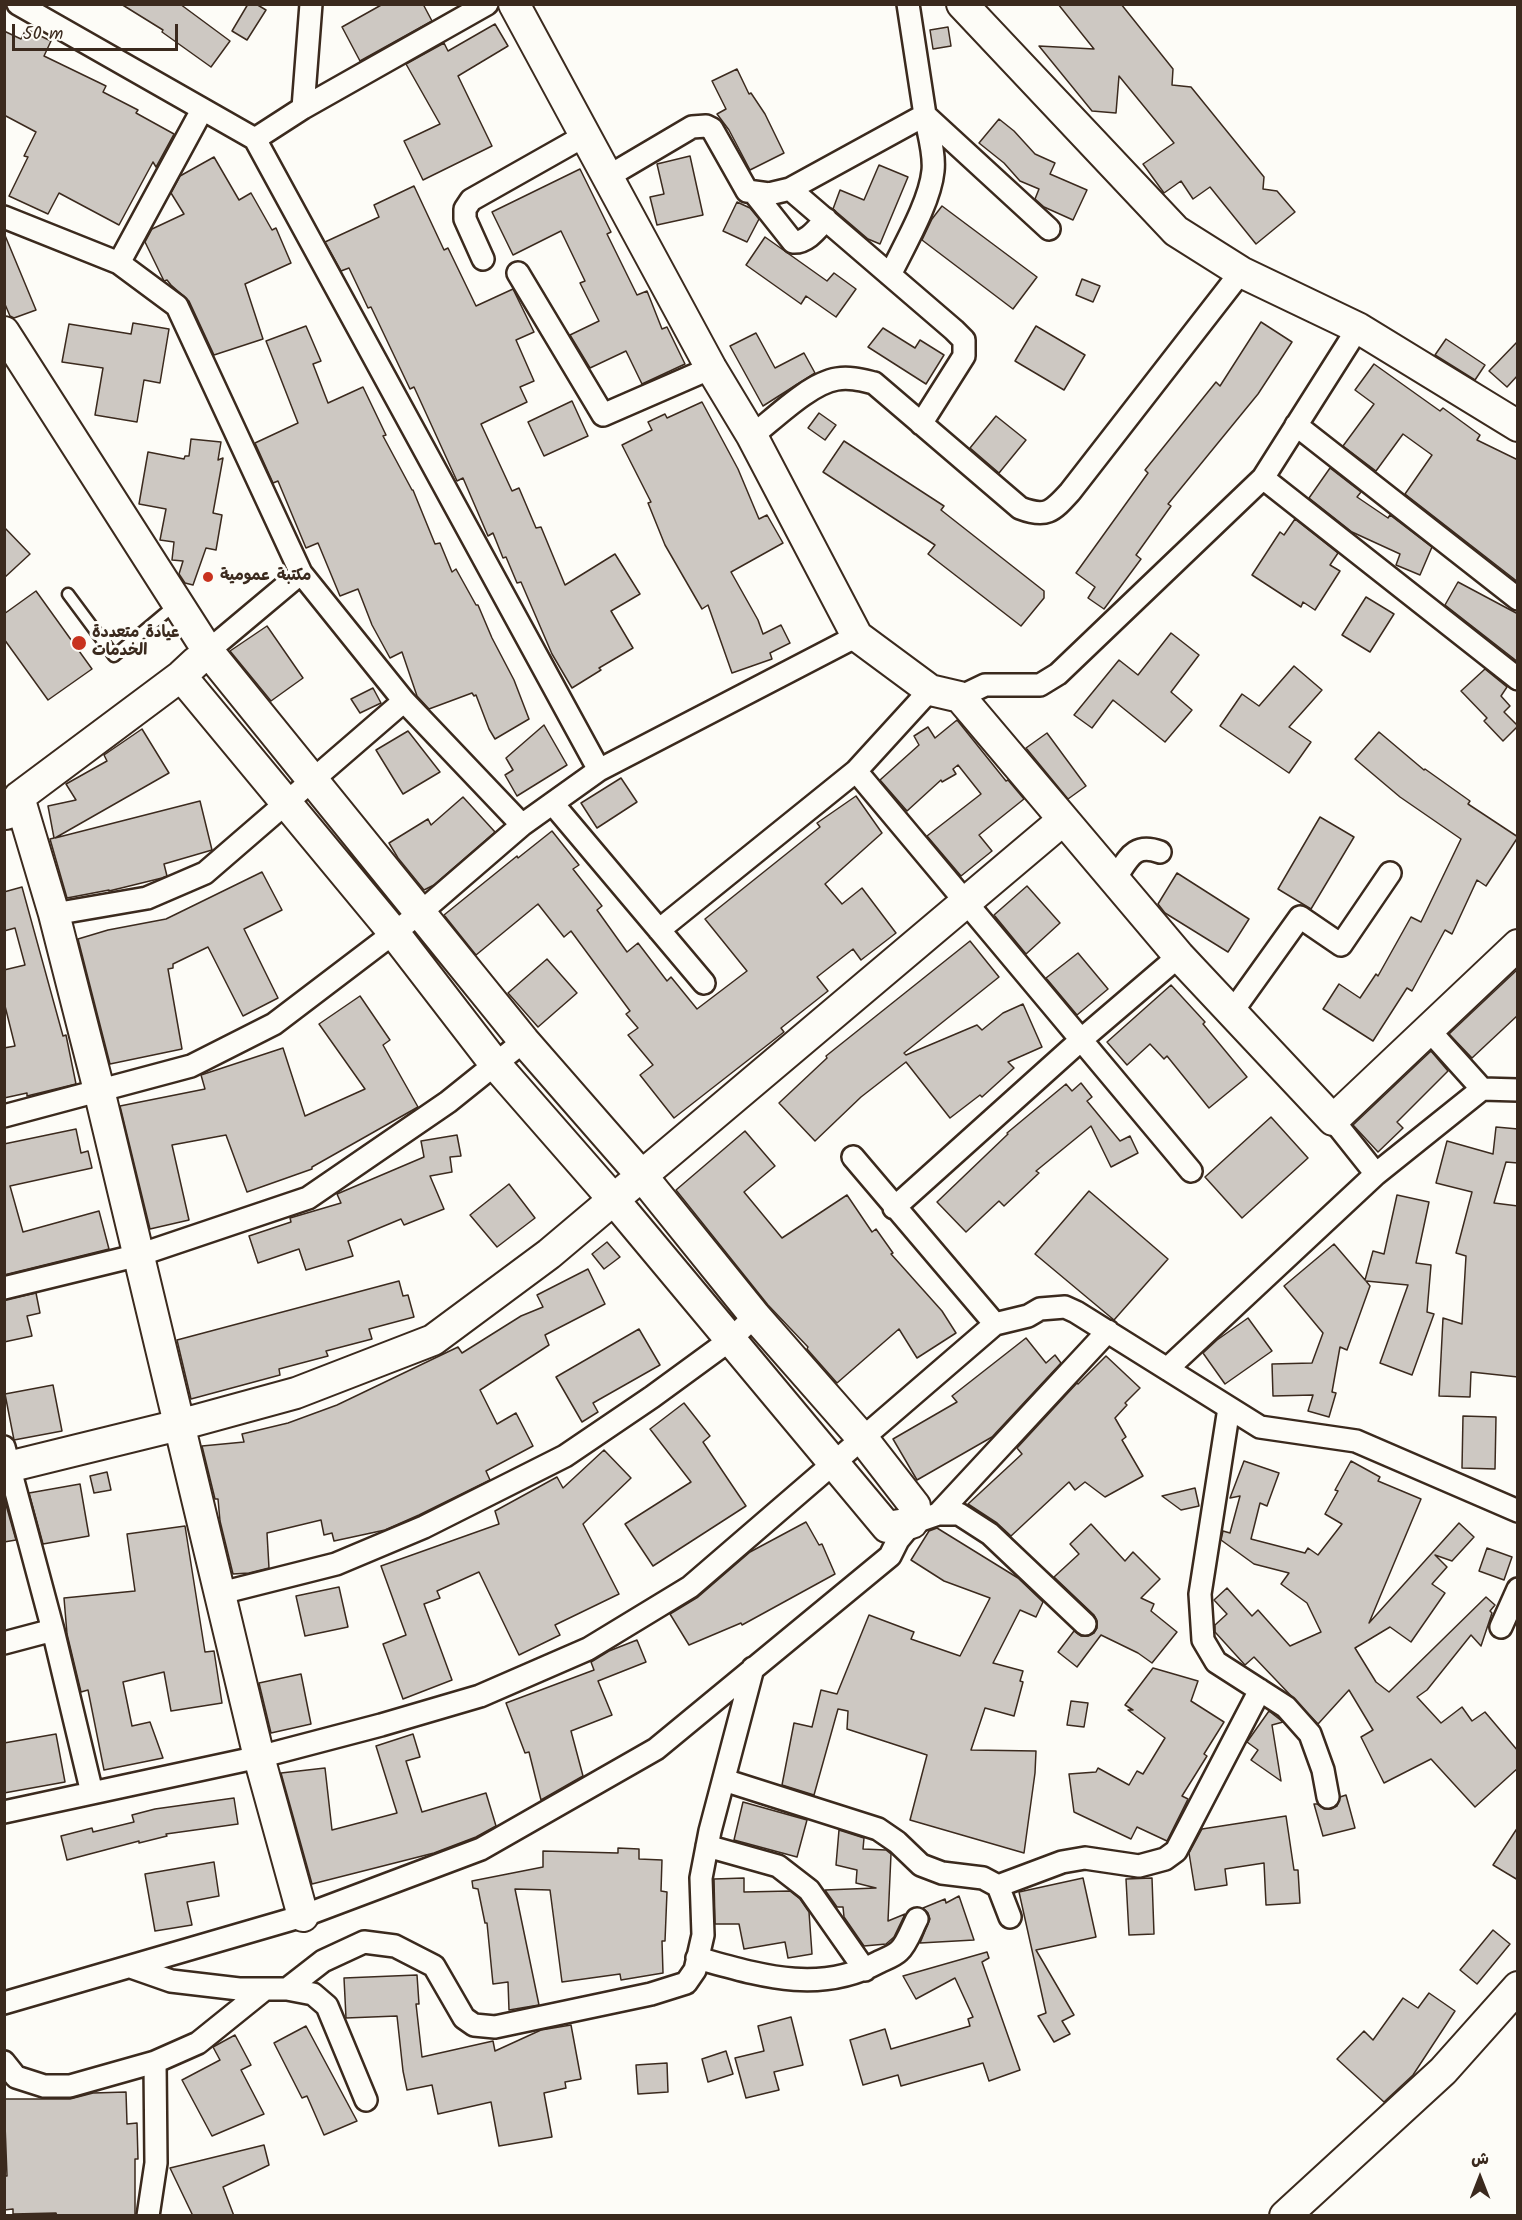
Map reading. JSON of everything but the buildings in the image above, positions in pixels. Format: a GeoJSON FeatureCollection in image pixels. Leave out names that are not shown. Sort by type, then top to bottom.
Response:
{"type":"FeatureCollection","features":[{"type":"Feature","properties":{"kind":"street"},"geometry":{"type":"LineString","coordinates":[[18,4],[255,139],[599,770]]}},
{"type":"Feature","properties":{"kind":"street"},"geometry":{"type":"LineString","coordinates":[[303,108],[311,4]]}},
{"type":"Feature","properties":{"kind":"street"},"geometry":{"type":"LineString","coordinates":[[255,139],[303,108],[487,4]]}},
{"type":"Feature","properties":{"kind":"street"},"geometry":{"type":"LineString","coordinates":[[514,4],[711,368],[752,436],[857,636],[930,690],[960,698],[1179,956],[1333,1120],[1376,1174]]}},
{"type":"Feature","properties":{"kind":"street"},"geometry":{"type":"LineString","coordinates":[[890,275],[919,213],[933,168],[908,4]]}},
{"type":"Feature","properties":{"kind":"street"},"geometry":{"type":"LineString","coordinates":[[962,4],[1176,231],[1241,272],[1358,328],[1518,426]]}},
{"type":"Feature","properties":{"kind":"street"},"geometry":{"type":"LineString","coordinates":[[119,263],[202,110]]}},
{"type":"Feature","properties":{"kind":"street"},"geometry":{"type":"LineString","coordinates":[[609,176],[692,127],[706,126],[712,129],[747,191],[755,194],[769,194],[790,189],[925,115]]}},
{"type":"Feature","properties":{"kind":"street"},"geometry":{"type":"LineString","coordinates":[[925,115],[1049,229]]}},
{"type":"Feature","properties":{"kind":"street"},"geometry":{"type":"LineString","coordinates":[[483,259],[465,219],[465,209],[471,200],[585,135]]}},
{"type":"Feature","properties":{"kind":"street"},"geometry":{"type":"LineString","coordinates":[[790,189],[964,340],[964,356],[921,424]]}},
{"type":"Feature","properties":{"kind":"street"},"geometry":{"type":"LineString","coordinates":[[755,194],[793,242],[799,243],[808,238],[826,219]]}},
{"type":"Feature","properties":{"kind":"street"},"geometry":{"type":"LineString","coordinates":[[4,217],[119,263],[177,306],[301,573],[404,701],[522,825]]}},
{"type":"Feature","properties":{"kind":"street"},"geometry":{"type":"LineString","coordinates":[[752,436],[816,386],[836,379],[855,378],[874,383],[1020,508],[1033,513],[1046,514],[1070,492],[1241,272]]}},
{"type":"Feature","properties":{"kind":"street"},"geometry":{"type":"LineString","coordinates":[[518,273],[603,415],[711,368]]}},
{"type":"Feature","properties":{"kind":"street"},"geometry":{"type":"LineString","coordinates":[[960,698],[985,685],[1040,685],[1058,674],[1263,478],[1358,328]]}},
{"type":"Feature","properties":{"kind":"street"},"geometry":{"type":"LineString","coordinates":[[4,332],[208,651],[524,1041],[642,1176],[755,1316],[863,1439],[925,1519]]}},
{"type":"Feature","properties":{"kind":"street"},"geometry":{"type":"LineString","coordinates":[[1296,425],[1518,599]]}},
{"type":"Feature","properties":{"kind":"street"},"geometry":{"type":"LineString","coordinates":[[1263,478],[1518,679]]}},
{"type":"Feature","properties":{"kind":"street"},"geometry":{"type":"LineString","coordinates":[[301,573],[181,676],[12,807],[54,915],[99,1090],[259,1757],[303,1916]]}},
{"type":"Feature","properties":{"kind":"street"},"geometry":{"type":"LineString","coordinates":[[4,1116],[191,1066],[274,1024],[420,913],[522,825],[599,770],[857,636]]}},
{"type":"Feature","properties":{"kind":"street"},"geometry":{"type":"LineString","coordinates":[[181,676],[394,933],[495,1064],[614,1200],[836,1463],[887,1527],[959,1514],[990,1534],[1084,1624]]}},
{"type":"Feature","properties":{"kind":"street"},"geometry":{"type":"LineString","coordinates":[[659,930],[856,771],[930,690]]}},
{"type":"Feature","properties":{"kind":"street"},"geometry":{"type":"LineString","coordinates":[[54,915],[147,898],[205,873],[404,701]]}},
{"type":"Feature","properties":{"kind":"street"},"geometry":{"type":"LineString","coordinates":[[856,771],[1191,1171]]}},
{"type":"Feature","properties":{"kind":"street"},"geometry":{"type":"LineString","coordinates":[[553,804],[705,982]]}},
{"type":"Feature","properties":{"kind":"street"},"geometry":{"type":"LineString","coordinates":[[92,1792],[53,1630],[6,1461],[179,1425],[296,1393],[433,1340],[549,1254],[1063,820]]}},
{"type":"Feature","properties":{"kind":"street"},"geometry":{"type":"LineString","coordinates":[[1114,880],[1128,860],[1140,849],[1148,848],[1160,852]]}},
{"type":"Feature","properties":{"kind":"street"},"geometry":{"type":"LineString","coordinates":[[1232,1012],[1300,917],[1341,945],[1390,873]]}},
{"type":"Feature","properties":{"kind":"street"},"geometry":{"type":"LineString","coordinates":[[1333,1120],[1518,945]]}},
{"type":"Feature","properties":{"kind":"street"},"geometry":{"type":"LineString","coordinates":[[894,1208],[1082,1039],[1179,956]]}},
{"type":"Feature","properties":{"kind":"street"},"geometry":{"type":"LineString","coordinates":[[1428,1029],[1482,1089]]}},
{"type":"Feature","properties":{"kind":"street"},"geometry":{"type":"LineString","coordinates":[[4,1288],[139,1255],[308,1198],[448,1102],[524,1041]]}},
{"type":"Feature","properties":{"kind":"street"},"geometry":{"type":"LineString","coordinates":[[1167,1369],[1376,1174],[1482,1089],[1518,1090]]}},
{"type":"Feature","properties":{"kind":"street"},"geometry":{"type":"LineString","coordinates":[[853,1157],[894,1208],[995,1324]]}},
{"type":"Feature","properties":{"kind":"street"},"geometry":{"type":"LineString","coordinates":[[4,1812],[259,1757],[381,1725],[480,1696],[588,1649],[690,1587],[995,1324],[1029,1316],[1040,1309],[1065,1307],[1076,1312],[1260,1427],[1356,1441],[1518,1511]]}},
{"type":"Feature","properties":{"kind":"street"},"geometry":{"type":"LineString","coordinates":[[221,1593],[336,1564],[424,1527],[565,1456],[730,1340],[755,1316]]}},
{"type":"Feature","properties":{"kind":"street"},"geometry":{"type":"LineString","coordinates":[[4,2003],[303,1916],[481,1849],[656,1749],[890,1556],[898,1540],[925,1519],[1108,1331]]}},
{"type":"Feature","properties":{"kind":"street"},"geometry":{"type":"LineString","coordinates":[[1229,1408],[1200,1594],[1203,1640],[1216,1662],[1286,1707],[1310,1734],[1323,1770],[1328,1797]]}},
{"type":"Feature","properties":{"kind":"street"},"geometry":{"type":"LineString","coordinates":[[1501,1627],[1518,1589]]}},
{"type":"Feature","properties":{"kind":"street"},"geometry":{"type":"LineString","coordinates":[[4,1642],[53,1630]]}},
{"type":"Feature","properties":{"kind":"street"},"geometry":{"type":"LineString","coordinates":[[287,1989],[323,1961],[364,1941],[396,1946],[434,1966],[464,2018],[474,2025],[495,2026],[651,1994],[686,1983],[695,1970],[703,1935],[701,1878],[707,1846],[753,1668]]}},
{"type":"Feature","properties":{"kind":"street"},"geometry":{"type":"LineString","coordinates":[[998,1886],[1062,1862],[1085,1858],[1139,1866],[1165,1859],[1176,1851],[1260,1690]]}},
{"type":"Feature","properties":{"kind":"street"},"geometry":{"type":"LineString","coordinates":[[724,1780],[878,1829],[897,1842],[921,1865],[942,1874],[983,1878],[998,1886],[1010,1917]]}},
{"type":"Feature","properties":{"kind":"street"},"geometry":{"type":"LineString","coordinates":[[707,1846],[778,1866],[809,1890],[865,1970]]}},
{"type":"Feature","properties":{"kind":"street"},"geometry":{"type":"LineString","coordinates":[[697,1958],[764,1977],[803,1982],[865,1970],[900,1950],[917,1919]]}},
{"type":"Feature","properties":{"kind":"street"},"geometry":{"type":"LineString","coordinates":[[130,1967],[171,1981],[239,1989],[287,1989],[313,1994],[327,2006],[366,2100]]}},
{"type":"Feature","properties":{"kind":"street"},"geometry":{"type":"LineString","coordinates":[[1285,2216],[1443,2071],[1518,1986]]}},
{"type":"Feature","properties":{"kind":"street"},"geometry":{"type":"LineString","coordinates":[[4,2062],[16,2077],[44,2086],[70,2086],[154,2062],[198,2043],[265,1989]]}},
{"type":"Feature","properties":{"kind":"street"},"geometry":{"type":"LineString","coordinates":[[148,2216],[156,2163],[154,2062]]}},
{"type":"Feature","properties":{"kind":"lane"},"geometry":{"type":"LineString","coordinates":[[68,594],[114,656],[176,604]]}},
{"type":"Feature","properties":{"kind":"place","name":"مكتبة عمومية"},"geometry":{"type":"Point","coordinates":[208,577]}},
{"type":"Feature","properties":{"kind":"place","name":"عيادة متعددة الخدمات"},"geometry":{"type":"Point","coordinates":[79,643]}}]}
